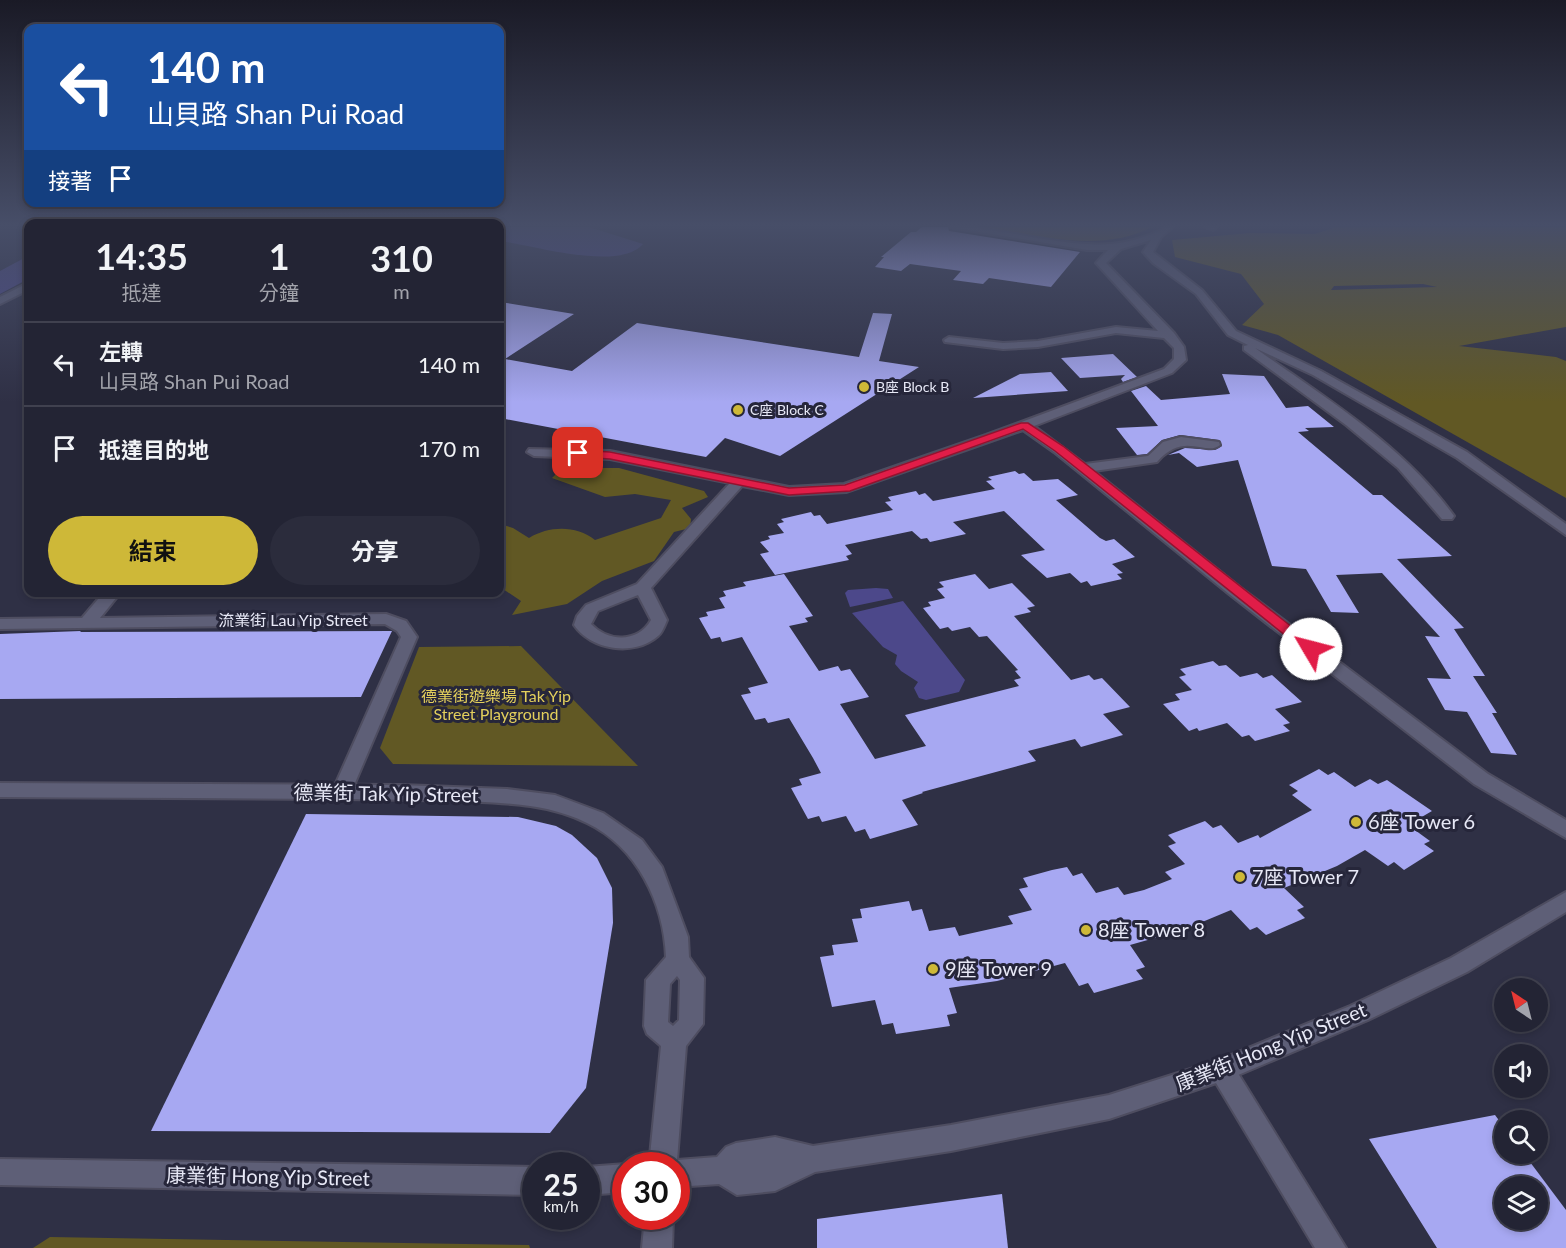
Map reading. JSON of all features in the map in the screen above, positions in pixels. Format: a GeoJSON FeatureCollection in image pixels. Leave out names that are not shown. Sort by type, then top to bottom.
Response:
{"type":"FeatureCollection","features":[{"type":"Feature","properties":{"kind":"street"},"geometry":{"type":"LineString","coordinates":[[534,452],[610,455],[789,491],[846,488],[1168,371],[1180,360],[1179,347],[1170,335],[1120,285]]}},
{"type":"Feature","properties":{"kind":"street"},"geometry":{"type":"LineString","coordinates":[[1190,285],[1199,292],[1232,333],[1256,355],[1350,422],[1403,465],[1447,516]]}},
{"type":"Feature","properties":{"kind":"street"},"geometry":{"type":"LineString","coordinates":[[0,301],[24,288]]}},
{"type":"Feature","properties":{"kind":"street"},"geometry":{"type":"LineString","coordinates":[[949,340],[1003,346],[1038,344],[1116,330],[1170,335]]}},
{"type":"Feature","properties":{"kind":"street"},"geometry":{"type":"LineString","coordinates":[[1232,333],[1317,373],[1462,455],[1566,531]]}},
{"type":"Feature","properties":{"kind":"street"},"geometry":{"type":"LineString","coordinates":[[1024,425],[1083,468],[1235,591],[1481,779],[1566,830]]}},
{"type":"Feature","properties":{"kind":"street"},"geometry":{"type":"LineString","coordinates":[[1083,468],[1152,459],[1160,449],[1170,444],[1195,440],[1214,445]]}},
{"type":"Feature","properties":{"kind":"street"},"geometry":{"type":"LineString","coordinates":[[643,587],[740,480]]}},
{"type":"Feature","properties":{"kind":"street"},"geometry":{"type":"LineString","coordinates":[[89,621],[109,597]]}},
{"type":"Feature","properties":{"kind":"street","name":"流業街 Lau Yip Street"},"geometry":{"type":"LineString","coordinates":[[0,624],[89,621],[386,619],[405,627],[409,637],[342,792]]}},
{"type":"Feature","properties":{"kind":"street","name":"德業街 Tak Yip Street"},"geometry":{"type":"LineString","coordinates":[[0,790],[342,792],[507,796],[555,802],[596,818],[635,846],[654,873],[677,937],[678,960],[692,978],[691,1024],[674,1042]]}},
{"type":"Feature","properties":{"kind":"street","name":"康業街 Hong Yip Street"},"geometry":{"type":"LineString","coordinates":[[690,1173],[723,1170],[737,1181],[775,1177],[813,1159],[951,1138],[1109,1107],[1222,1070],[1359,1013],[1459,965],[1566,901]]}},
{"type":"Feature","properties":{"kind":"street"},"geometry":{"type":"LineString","coordinates":[[664,1152],[674,1042],[656,1026],[658,980],[678,960]]}},
{"type":"Feature","properties":{"kind":"street"},"geometry":{"type":"LineString","coordinates":[[1222,1070],[1331,1248]]}},
{"type":"Feature","properties":{"kind":"street","name":"康業街 Hong Yip Street"},"geometry":{"type":"LineString","coordinates":[[0,1172],[522,1181]]}},
{"type":"Feature","properties":{"kind":"street"},"geometry":{"type":"LineString","coordinates":[[657,1248],[658,1230]]}},
{"type":"Feature","properties":{"kind":"green space"},"geometry":{"type":"Polygon","coordinates":[[[1250,285],[1368,285],[1334,286],[1331,290],[1437,287],[1429,285],[1566,285],[1566,327],[1459,346],[1556,357],[1566,361],[1566,498],[1278,335],[1242,325],[1264,304],[1250,285]]]}},
{"type":"Feature","properties":{"kind":"green space"},"geometry":{"type":"Polygon","coordinates":[[[562,468],[619,468],[704,491],[708,497],[682,508],[691,519],[690,528],[674,532],[654,561],[602,581],[567,604],[512,615],[521,601],[504,590],[504,525],[529,538],[545,531],[562,529],[588,535],[595,540],[661,518],[671,500],[635,494],[605,497],[552,478],[562,468]]]}},
{"type":"Feature","properties":{"kind":"green space","name":"德業街遊樂場 Tak Yip Street Playground"},"geometry":{"type":"Polygon","coordinates":[[[521,646],[638,766],[393,764],[380,748],[419,647],[521,646]]]}},
{"type":"Feature","properties":{"kind":"green space"},"geometry":{"type":"Polygon","coordinates":[[[50,1237],[529,1245],[530,1248],[33,1248],[50,1237]]]}},
{"type":"Feature","properties":{"kind":"shaded area"},"geometry":{"type":"Polygon","coordinates":[[[0,285],[16,285],[0,294],[0,285]]]}},
{"type":"Feature","properties":{"kind":"shaded area"},"geometry":{"type":"Polygon","coordinates":[[[888,589],[893,598],[850,607],[845,593],[848,590],[888,589]]]}},
{"type":"Feature","properties":{"kind":"shaded area"},"geometry":{"type":"Polygon","coordinates":[[[903,601],[965,680],[959,692],[926,700],[919,698],[914,688],[918,682],[901,671],[895,664],[897,655],[883,647],[852,613],[903,601]]]}},
{"type":"Feature","properties":{"kind":"building"},"geometry":{"type":"Polygon","coordinates":[[[504,303],[574,314],[505,359],[572,371],[637,323],[859,357],[873,313],[892,314],[879,361],[919,367],[780,456],[725,438],[706,457],[504,419],[504,303]]]}},
{"type":"Feature","properties":{"kind":"building"},"geometry":{"type":"Polygon","coordinates":[[[1113,354],[1137,377],[1123,382],[1121,379],[1125,375],[1080,378],[1061,358],[1113,354]]]}},
{"type":"Feature","properties":{"kind":"building"},"geometry":{"type":"Polygon","coordinates":[[[1051,372],[1068,391],[973,398],[1020,374],[1051,372]]]}},
{"type":"Feature","properties":{"kind":"building"},"geometry":{"type":"Polygon","coordinates":[[[1222,374],[1264,376],[1286,408],[1308,406],[1334,427],[1305,428],[1309,431],[1298,432],[1373,495],[1382,495],[1452,556],[1397,559],[1464,628],[1454,629],[1485,676],[1473,676],[1497,713],[1492,713],[1517,755],[1491,753],[1467,712],[1445,710],[1427,678],[1451,679],[1425,636],[1440,637],[1382,573],[1336,575],[1359,613],[1331,612],[1306,569],[1272,566],[1238,460],[1197,467],[1179,453],[1168,455],[1185,448],[1215,450],[1222,446],[1219,440],[1180,435],[1162,440],[1147,454],[1137,455],[1116,428],[1158,426],[1131,391],[1146,386],[1161,400],[1230,394],[1222,374]]]}},
{"type":"Feature","properties":{"kind":"building"},"geometry":{"type":"Polygon","coordinates":[[[1015,471],[1019,474],[1024,473],[1033,481],[1058,479],[1078,495],[1056,500],[1100,538],[1106,541],[1114,539],[1135,557],[1112,564],[1123,573],[1117,574],[1122,579],[1091,586],[1087,581],[1081,583],[1070,573],[1047,578],[1021,555],[1045,550],[1004,511],[953,522],[966,534],[930,542],[927,538],[921,539],[912,531],[845,545],[852,554],[846,556],[849,560],[775,575],[760,554],[769,552],[760,542],[770,539],[768,536],[784,533],[777,524],[784,522],[781,519],[811,512],[814,516],[820,515],[827,524],[893,510],[885,502],[891,501],[888,497],[916,491],[919,495],[925,493],[933,501],[995,489],[986,481],[992,480],[988,477],[1015,471]]]}},
{"type":"Feature","properties":{"kind":"building"},"geometry":{"type":"Polygon","coordinates":[[[784,574],[813,616],[805,618],[808,622],[789,626],[819,671],[838,666],[841,671],[850,669],[869,697],[840,704],[875,759],[926,746],[905,715],[1019,686],[1014,680],[1021,678],[1015,671],[1018,670],[987,636],[979,637],[970,627],[952,631],[948,627],[940,629],[923,608],[931,606],[928,602],[945,598],[937,589],[944,587],[939,582],[975,574],[989,589],[1012,583],[1035,606],[1027,608],[1031,612],[1014,616],[1071,680],[1089,675],[1094,680],[1102,678],[1130,707],[1103,714],[1123,735],[1081,747],[1075,739],[1028,751],[1036,761],[922,792],[902,800],[918,825],[870,839],[865,829],[855,832],[846,816],[822,822],[819,816],[808,819],[791,788],[802,785],[799,779],[821,773],[813,758],[789,718],[768,723],[765,718],[755,720],[741,695],[751,693],[748,688],[768,683],[742,637],[722,642],[720,637],[711,639],[699,618],[708,616],[706,612],[725,608],[719,598],[726,596],[723,591],[746,586],[743,582],[784,574]]]}},
{"type":"Feature","properties":{"kind":"building"},"geometry":{"type":"Polygon","coordinates":[[[81,631],[392,631],[361,697],[0,699],[0,634],[81,631]]]}},
{"type":"Feature","properties":{"kind":"building"},"geometry":{"type":"Polygon","coordinates":[[[1213,661],[1219,666],[1226,665],[1240,677],[1257,673],[1263,678],[1272,675],[1302,702],[1275,709],[1290,723],[1283,725],[1290,731],[1255,741],[1249,735],[1242,737],[1227,723],[1199,731],[1197,728],[1189,731],[1163,704],[1180,700],[1175,694],[1192,690],[1179,677],[1186,675],[1180,669],[1213,661]]]}},
{"type":"Feature","properties":{"kind":"building"},"geometry":{"type":"Polygon","coordinates":[[[1319,769],[1328,775],[1334,772],[1355,787],[1370,779],[1378,784],[1387,780],[1432,811],[1408,825],[1430,841],[1424,844],[1434,851],[1404,870],[1394,862],[1388,866],[1365,850],[1337,866],[1284,888],[1304,907],[1297,910],[1305,918],[1266,935],[1257,927],[1250,930],[1231,910],[1183,930],[1130,945],[1145,967],[1136,970],[1143,979],[1094,993],[1088,983],[1079,986],[1065,963],[997,981],[949,988],[957,1013],[947,1015],[950,1026],[896,1034],[893,1023],[882,1025],[875,1000],[832,1007],[820,957],[834,955],[832,945],[858,942],[852,919],[862,918],[860,909],[909,901],[912,911],[922,909],[929,931],[955,927],[959,936],[1013,924],[1008,916],[1032,910],[1019,889],[1028,887],[1023,878],[1052,870],[1067,867],[1073,876],[1082,873],[1096,893],[1118,887],[1124,895],[1144,890],[1172,879],[1165,872],[1185,864],[1168,846],[1176,843],[1168,835],[1205,821],[1213,828],[1221,825],[1238,843],[1258,835],[1260,838],[1312,810],[1292,795],[1298,791],[1289,785],[1319,769]]]}},
{"type":"Feature","properties":{"kind":"building"},"geometry":{"type":"Polygon","coordinates":[[[306,814],[518,817],[556,826],[572,835],[597,858],[612,888],[613,923],[586,1088],[550,1133],[151,1131],[306,814]]]}},
{"type":"Feature","properties":{"kind":"building"},"geometry":{"type":"Polygon","coordinates":[[[1494,1115],[1494,1164],[1532,1164],[1540,1176],[1494,1176],[1494,1230],[1548,1230],[1548,1186],[1566,1210],[1566,1248],[1437,1248],[1369,1139],[1494,1115]]]}},
{"type":"Feature","properties":{"kind":"building"},"geometry":{"type":"Polygon","coordinates":[[[1002,1194],[1008,1248],[817,1248],[817,1219],[1002,1194]]]}},
{"type":"Feature","properties":{"kind":"place","name":"B座 Block B"},"geometry":{"type":"Point","coordinates":[864,387]}},
{"type":"Feature","properties":{"kind":"place","name":"C座 Block C"},"geometry":{"type":"Point","coordinates":[738,410]}},
{"type":"Feature","properties":{"kind":"place","name":"6座 Tower 6"},"geometry":{"type":"Point","coordinates":[1356,822]}},
{"type":"Feature","properties":{"kind":"place","name":"7座 Tower 7"},"geometry":{"type":"Point","coordinates":[1240,877]}},
{"type":"Feature","properties":{"kind":"place","name":"8座 Tower 8"},"geometry":{"type":"Point","coordinates":[1086,930]}},
{"type":"Feature","properties":{"kind":"place","name":"9座 Tower 9"},"geometry":{"type":"Point","coordinates":[933,969]}},
{"type":"Feature","properties":{"kind":"route"},"geometry":{"type":"LineString","coordinates":[[578,453],[610,455],[789,491],[846,488],[1024,425],[1059,448],[1235,591],[1311,649]]}}]}
